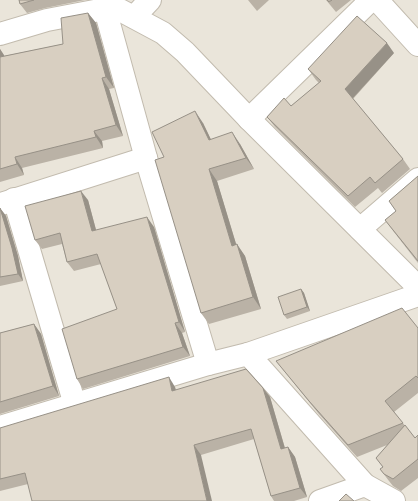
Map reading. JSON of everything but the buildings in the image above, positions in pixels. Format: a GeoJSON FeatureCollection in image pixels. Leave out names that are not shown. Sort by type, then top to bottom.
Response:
{"type":"FeatureCollection","features":[{"type":"Feature","properties":{"kind":"street"},"geometry":{"type":"LineString","coordinates":[[134,17],[150,0]]}},
{"type":"Feature","properties":{"kind":"street"},"geometry":{"type":"LineString","coordinates":[[249,119],[371,0]]}},
{"type":"Feature","properties":{"kind":"street"},"geometry":{"type":"LineString","coordinates":[[377,0],[418,45]]}},
{"type":"Feature","properties":{"kind":"street"},"geometry":{"type":"LineString","coordinates":[[105,9],[146,158],[208,364]]}},
{"type":"Feature","properties":{"kind":"street"},"geometry":{"type":"LineString","coordinates":[[0,34],[47,20],[105,9],[120,10],[163,33],[185,52],[249,119],[418,287]]}},
{"type":"Feature","properties":{"kind":"street"},"geometry":{"type":"LineString","coordinates":[[75,405],[7,202],[146,158]]}},
{"type":"Feature","properties":{"kind":"street"},"geometry":{"type":"LineString","coordinates":[[360,229],[418,179]]}},
{"type":"Feature","properties":{"kind":"street"},"geometry":{"type":"LineString","coordinates":[[0,427],[208,364],[248,354],[418,295]]}},
{"type":"Feature","properties":{"kind":"street"},"geometry":{"type":"LineString","coordinates":[[248,354],[365,485],[394,501]]}},
{"type":"Feature","properties":{"kind":"street"},"geometry":{"type":"LineString","coordinates":[[320,501],[365,485]]}},
{"type":"Feature","properties":{"kind":"shaded area"},"geometry":{"type":"Polygon","coordinates":[[[0,0],[418,0],[418,501],[0,501],[0,0]]]}}]}
